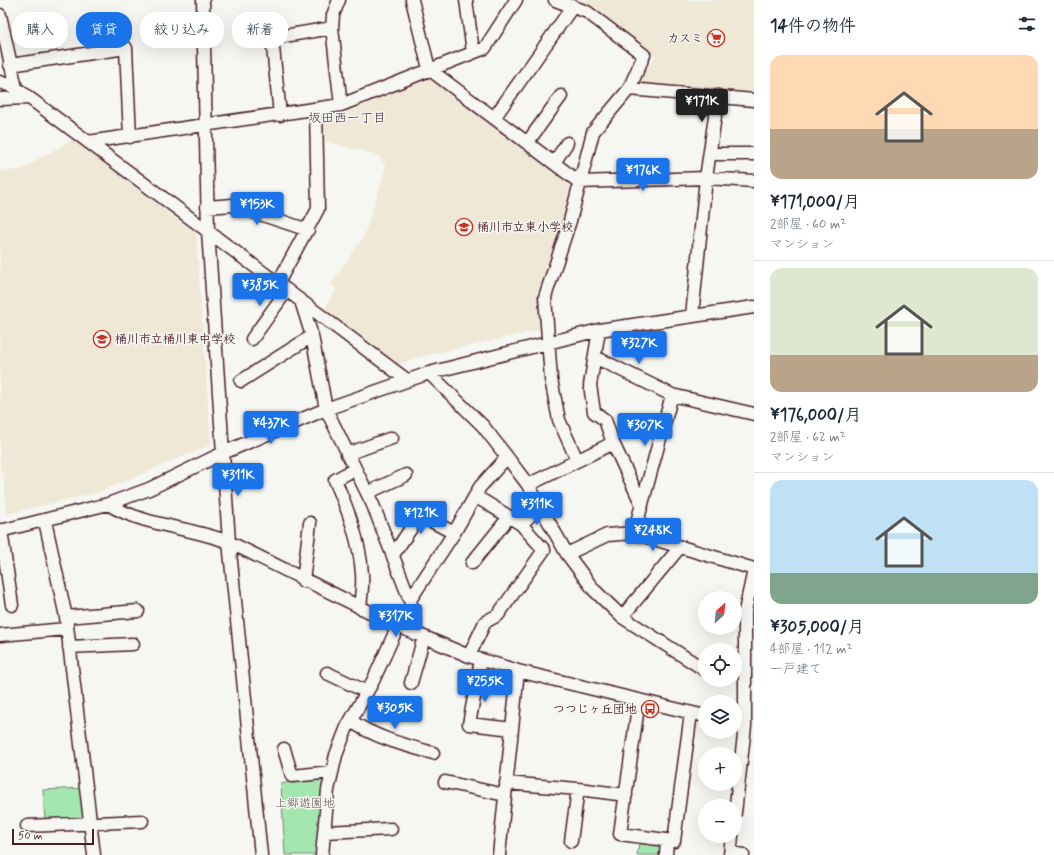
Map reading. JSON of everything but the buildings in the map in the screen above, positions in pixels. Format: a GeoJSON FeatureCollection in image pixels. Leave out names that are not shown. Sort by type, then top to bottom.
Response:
{"type":"FeatureCollection","features":[{"type":"Feature","properties":{"kind":"street"},"geometry":{"type":"LineString","coordinates":[[203,0],[204,126],[208,231],[229,542],[261,855]]}},
{"type":"Feature","properties":{"kind":"street"},"geometry":{"type":"LineString","coordinates":[[339,0],[333,15],[332,28],[341,105]]}},
{"type":"Feature","properties":{"kind":"street"},"geometry":{"type":"LineString","coordinates":[[412,0],[429,69],[579,182],[706,178],[754,181]]}},
{"type":"Feature","properties":{"kind":"street"},"geometry":{"type":"LineString","coordinates":[[466,0],[473,52]]}},
{"type":"Feature","properties":{"kind":"street"},"geometry":{"type":"LineString","coordinates":[[88,142],[316,110],[341,105],[485,48],[516,0]]}},
{"type":"Feature","properties":{"kind":"street"},"geometry":{"type":"LineString","coordinates":[[555,0],[587,12],[644,55],[629,89],[593,132],[570,221],[545,297],[551,379],[559,420],[577,460]]}},
{"type":"Feature","properties":{"kind":"street"},"geometry":{"type":"LineString","coordinates":[[494,118],[573,6]]}},
{"type":"Feature","properties":{"kind":"street"},"geometry":{"type":"LineString","coordinates":[[0,15],[16,88]]}},
{"type":"Feature","properties":{"kind":"street"},"geometry":{"type":"LineString","coordinates":[[280,115],[272,38],[332,28]]}},
{"type":"Feature","properties":{"kind":"street"},"geometry":{"type":"LineString","coordinates":[[10,65],[126,48],[130,137]]}},
{"type":"Feature","properties":{"kind":"street"},"geometry":{"type":"LineString","coordinates":[[0,82],[16,88],[407,380]]}},
{"type":"Feature","properties":{"kind":"street"},"geometry":{"type":"LineString","coordinates":[[629,89],[754,100]]}},
{"type":"Feature","properties":{"kind":"street"},"geometry":{"type":"LineString","coordinates":[[527,143],[561,96]]}},
{"type":"Feature","properties":{"kind":"street"},"geometry":{"type":"LineString","coordinates":[[692,316],[706,178],[711,154],[718,96]]}},
{"type":"Feature","properties":{"kind":"street"},"geometry":{"type":"LineString","coordinates":[[0,99],[28,98]]}},
{"type":"Feature","properties":{"kind":"street"},"geometry":{"type":"LineString","coordinates":[[252,339],[282,287],[318,209],[316,110]]}},
{"type":"Feature","properties":{"kind":"street"},"geometry":{"type":"LineString","coordinates":[[554,163],[567,143]]}},
{"type":"Feature","properties":{"kind":"street"},"geometry":{"type":"LineString","coordinates":[[711,154],[754,154]]}},
{"type":"Feature","properties":{"kind":"street"},"geometry":{"type":"LineString","coordinates":[[207,208],[233,205],[308,230]]}},
{"type":"Feature","properties":{"kind":"street"},"geometry":{"type":"LineString","coordinates":[[301,301],[312,336],[326,409],[367,493],[410,600],[419,636],[411,683]]}},
{"type":"Feature","properties":{"kind":"street"},"geometry":{"type":"LineString","coordinates":[[12,605],[1,531],[108,504],[149,489],[223,453],[326,409],[429,373],[599,330],[754,308]]}},
{"type":"Feature","properties":{"kind":"street"},"geometry":{"type":"LineString","coordinates":[[599,330],[590,385],[594,412],[605,420],[613,443],[642,505]]}},
{"type":"Feature","properties":{"kind":"street"},"geometry":{"type":"LineString","coordinates":[[241,381],[312,336]]}},
{"type":"Feature","properties":{"kind":"street"},"geometry":{"type":"LineString","coordinates":[[595,357],[672,395],[754,414]]}},
{"type":"Feature","properties":{"kind":"street"},"geometry":{"type":"LineString","coordinates":[[429,373],[484,426],[528,486],[567,554],[594,590],[622,617],[698,666]]}},
{"type":"Feature","properties":{"kind":"street"},"geometry":{"type":"LineString","coordinates":[[634,533],[672,395]]}},
{"type":"Feature","properties":{"kind":"street"},"geometry":{"type":"LineString","coordinates":[[347,454],[392,438]]}},
{"type":"Feature","properties":{"kind":"street"},"geometry":{"type":"LineString","coordinates":[[528,486],[613,443]]}},
{"type":"Feature","properties":{"kind":"street"},"geometry":{"type":"LineString","coordinates":[[410,600],[454,533],[480,487],[507,457]]}},
{"type":"Feature","properties":{"kind":"street"},"geometry":{"type":"LineString","coordinates":[[354,469],[335,480],[347,507],[357,538],[362,575],[360,608]]}},
{"type":"Feature","properties":{"kind":"street"},"geometry":{"type":"LineString","coordinates":[[367,493],[406,475]]}},
{"type":"Feature","properties":{"kind":"street"},"geometry":{"type":"LineString","coordinates":[[469,656],[486,622],[498,615],[544,550],[521,524],[474,496]]}},
{"type":"Feature","properties":{"kind":"street"},"geometry":{"type":"LineString","coordinates":[[108,504],[134,517],[210,535],[229,542],[360,608],[419,636],[469,656],[518,671],[698,714]]}},
{"type":"Feature","properties":{"kind":"street"},"geometry":{"type":"LineString","coordinates":[[521,524],[540,507]]}},
{"type":"Feature","properties":{"kind":"street"},"geometry":{"type":"LineString","coordinates":[[392,555],[420,515],[454,533]]}},
{"type":"Feature","properties":{"kind":"street"},"geometry":{"type":"LineString","coordinates":[[472,563],[509,517]]}},
{"type":"Feature","properties":{"kind":"street"},"geometry":{"type":"LineString","coordinates":[[45,521],[66,623],[94,855]]}},
{"type":"Feature","properties":{"kind":"street"},"geometry":{"type":"LineString","coordinates":[[303,580],[310,523]]}},
{"type":"Feature","properties":{"kind":"street"},"geometry":{"type":"LineString","coordinates":[[567,554],[607,535],[634,533],[754,570],[745,611],[749,642],[742,670]]}},
{"type":"Feature","properties":{"kind":"street"},"geometry":{"type":"LineString","coordinates":[[622,617],[680,547]]}},
{"type":"Feature","properties":{"kind":"street"},"geometry":{"type":"LineString","coordinates":[[0,635],[138,611]]}},
{"type":"Feature","properties":{"kind":"street"},"geometry":{"type":"LineString","coordinates":[[322,855],[328,790],[336,755],[350,721],[367,692],[398,626]]}},
{"type":"Feature","properties":{"kind":"street"},"geometry":{"type":"LineString","coordinates":[[69,647],[133,644]]}},
{"type":"Feature","properties":{"kind":"street"},"geometry":{"type":"LineString","coordinates":[[481,660],[469,724],[512,729]]}},
{"type":"Feature","properties":{"kind":"street"},"geometry":{"type":"LineString","coordinates":[[499,855],[518,671]]}},
{"type":"Feature","properties":{"kind":"street"},"geometry":{"type":"LineString","coordinates":[[327,673],[367,692]]}},
{"type":"Feature","properties":{"kind":"street"},"geometry":{"type":"LineString","coordinates":[[737,799],[745,726],[740,687]]}},
{"type":"Feature","properties":{"kind":"street"},"geometry":{"type":"LineString","coordinates":[[639,700],[620,834],[674,841],[691,713]]}},
{"type":"Feature","properties":{"kind":"street"},"geometry":{"type":"LineString","coordinates":[[350,721],[367,732],[384,740],[433,753]]}},
{"type":"Feature","properties":{"kind":"street"},"geometry":{"type":"LineString","coordinates":[[284,749],[292,776],[332,772]]}},
{"type":"Feature","properties":{"kind":"street"},"geometry":{"type":"LineString","coordinates":[[445,782],[506,789],[578,789],[626,795]]}},
{"type":"Feature","properties":{"kind":"street"},"geometry":{"type":"LineString","coordinates":[[571,841],[578,789]]}},
{"type":"Feature","properties":{"kind":"street"},"geometry":{"type":"LineString","coordinates":[[27,826],[142,821]]}},
{"type":"Feature","properties":{"kind":"street"},"geometry":{"type":"LineString","coordinates":[[324,832],[391,829]]}},
{"type":"Feature","properties":{"kind":"street"},"geometry":{"type":"LineString","coordinates":[[666,855],[667,841]]}},
{"type":"Feature","properties":{"kind":"street"},"geometry":{"type":"LineString","coordinates":[[731,843],[730,854],[744,855]]}},
{"type":"Feature","properties":{"kind":"shaded area"},"geometry":{"type":"Polygon","coordinates":[[[569,0],[754,0],[754,96],[635,85],[656,56],[584,5],[569,0]]]}},
{"type":"Feature","properties":{"kind":"shaded area","name":"桶川市立東小学校"},"geometry":{"type":"Polygon","coordinates":[[[432,77],[571,181],[565,219],[539,301],[544,329],[419,357],[396,365],[323,311],[336,290],[331,284],[364,236],[386,167],[378,155],[321,140],[319,121],[323,114],[340,110],[432,77]]]}},
{"type":"Feature","properties":{"kind":"shaded area","name":"桶川市立桶川東中学校"},"geometry":{"type":"Polygon","coordinates":[[[73,139],[196,233],[211,445],[99,492],[7,514],[3,472],[0,471],[0,171],[20,170],[73,139]]]}},
{"type":"Feature","properties":{"kind":"green space","name":"上郷遊園地"},"geometry":{"type":"Polygon","coordinates":[[[332,772],[322,855],[285,855],[281,784],[332,772]]]}},
{"type":"Feature","properties":{"kind":"green space"},"geometry":{"type":"Polygon","coordinates":[[[83,788],[84,820],[45,822],[43,790],[83,788]]]}},
{"type":"Feature","properties":{"kind":"green space"},"geometry":{"type":"Polygon","coordinates":[[[640,837],[668,840],[666,855],[637,855],[640,837]]]}},
{"type":"Feature","properties":{"kind":"place","name":"カスミ"},"geometry":{"type":"Point","coordinates":[716,38]}},
{"type":"Feature","properties":{"kind":"place","name":"桶川市立東小学校"},"geometry":{"type":"Point","coordinates":[464,227]}},
{"type":"Feature","properties":{"kind":"place","name":"桶川市立桶川東中学校"},"geometry":{"type":"Point","coordinates":[102,339]}},
{"type":"Feature","properties":{"kind":"place","name":"つつじヶ丘団地"},"geometry":{"type":"Point","coordinates":[650,709]}},
{"type":"Feature","properties":{"kind":"district","name":"坂田西一丁目"},"geometry":{"type":"Point","coordinates":[347,117]}}]}
